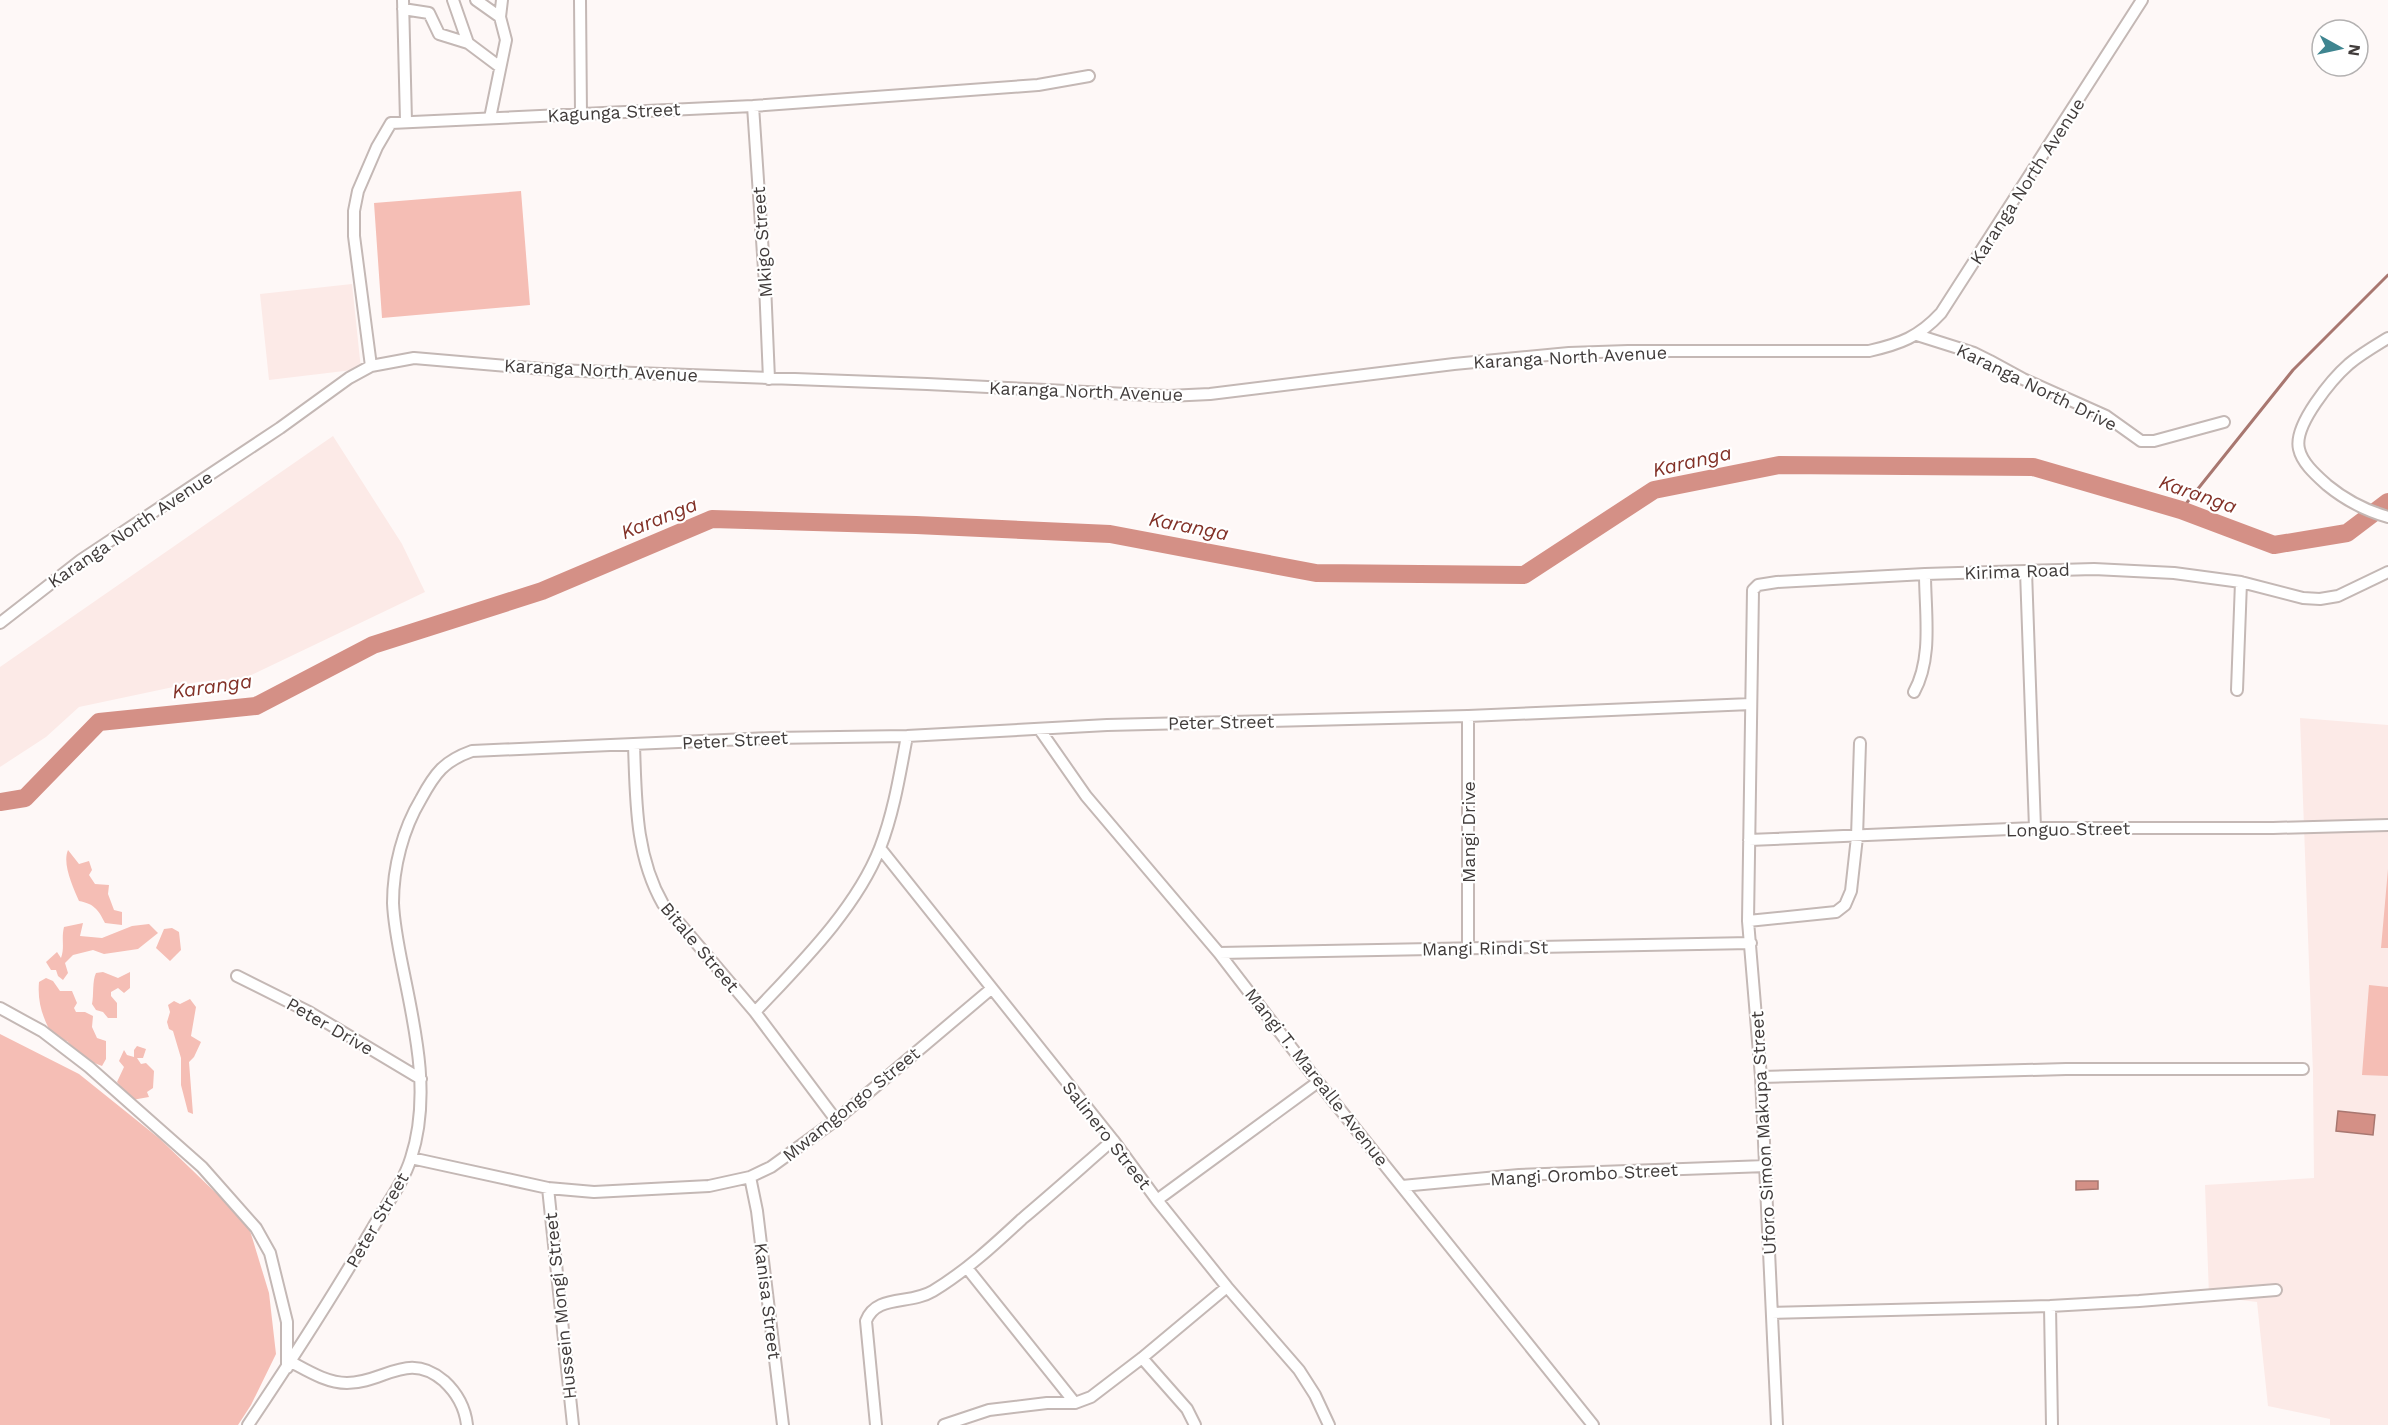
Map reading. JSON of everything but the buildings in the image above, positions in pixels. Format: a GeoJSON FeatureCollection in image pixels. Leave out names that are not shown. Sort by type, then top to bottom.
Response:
{"type":"FeatureCollection","features":[{"type":"Feature","properties":{"kind":"street"},"geometry":{"type":"LineString","coordinates":[[453,0],[468,43]]}},
{"type":"Feature","properties":{"kind":"street"},"geometry":{"type":"LineString","coordinates":[[476,0],[500,17]]}},
{"type":"Feature","properties":{"kind":"street"},"geometry":{"type":"LineString","coordinates":[[490,118],[506,40],[500,17],[502,0]]}},
{"type":"Feature","properties":{"kind":"street"},"geometry":{"type":"LineString","coordinates":[[580,0],[581,114]]}},
{"type":"Feature","properties":{"kind":"street","name":"Karanga North Avenue"},"geometry":{"type":"LineString","coordinates":[[0,623],[81,560],[280,428],[349,378],[371,366],[414,358],[555,370],[664,372],[769,379],[1168,396],[1210,394],[1454,364],[1569,353],[1869,351],[1898,344],[1917,335],[1941,313],[2142,0]]}},
{"type":"Feature","properties":{"kind":"street"},"geometry":{"type":"LineString","coordinates":[[406,121],[403,4],[429,13],[439,34],[468,43],[500,67]]}},
{"type":"Feature","properties":{"kind":"street","name":"Kagunga Street"},"geometry":{"type":"LineString","coordinates":[[371,366],[354,236],[354,211],[358,191],[382,135],[390,123],[753,106],[1038,85],[1089,76]]}},
{"type":"Feature","properties":{"kind":"street","name":"Mkigo Street"},"geometry":{"type":"LineString","coordinates":[[753,106],[769,379]]}},
{"type":"Feature","properties":{"kind":"street","name":"Karanga North Drive"},"geometry":{"type":"LineString","coordinates":[[1917,335],[1982,357],[2023,379],[2106,416],[2141,441],[2154,441],[2224,422]]}},
{"type":"Feature","properties":{"kind":"street"},"geometry":{"type":"LineString","coordinates":[[2387,516],[2359,506],[2331,489],[2317,477],[2299,450],[2298,440],[2318,399],[2341,372],[2351,362],[2388,338]]}},
{"type":"Feature","properties":{"kind":"street","name":"Kirima Road"},"geometry":{"type":"LineString","coordinates":[[1751,704],[1752,597],[1753,590],[1758,585],[1925,574],[2116,570],[2174,573],[2241,582],[2304,598],[2320,599],[2338,596],[2388,572]]}},
{"type":"Feature","properties":{"kind":"street"},"geometry":{"type":"LineString","coordinates":[[2026,571],[2035,828]]}},
{"type":"Feature","properties":{"kind":"street"},"geometry":{"type":"LineString","coordinates":[[1914,692],[1922,675],[1925,656],[1925,574]]}},
{"type":"Feature","properties":{"kind":"street"},"geometry":{"type":"LineString","coordinates":[[2237,690],[2241,582]]}},
{"type":"Feature","properties":{"kind":"street","name":"Peter Street"},"geometry":{"type":"LineString","coordinates":[[248,1425],[289,1365],[400,1183],[411,1158],[418,1126],[421,1079],[416,1032],[399,948],[393,903],[399,854],[413,812],[434,775],[453,758],[472,751],[771,738],[908,736],[1107,725],[1468,716],[1751,704]]}},
{"type":"Feature","properties":{"kind":"street","name":"Uforo Simon Makupa Street"},"geometry":{"type":"LineString","coordinates":[[1751,704],[1749,921],[1766,1166],[1777,1425]]}},
{"type":"Feature","properties":{"kind":"street","name":"Mangi Drive"},"geometry":{"type":"LineString","coordinates":[[1468,716],[1468,948]]}},
{"type":"Feature","properties":{"kind":"street","name":"Mangi T. Marealle Avenue"},"geometry":{"type":"LineString","coordinates":[[1040,730],[1086,796],[1220,953],[1318,1082],[1593,1425]]}},
{"type":"Feature","properties":{"kind":"street"},"geometry":{"type":"LineString","coordinates":[[755,1011],[812,951],[853,897],[880,848],[896,794],[908,736]]}},
{"type":"Feature","properties":{"kind":"street"},"geometry":{"type":"LineString","coordinates":[[1749,921],[1836,912],[1849,899],[1857,837],[1860,743]]}},
{"type":"Feature","properties":{"kind":"street","name":"Bitale Street"},"geometry":{"type":"LineString","coordinates":[[634,745],[640,843],[651,884],[678,923],[755,1011],[836,1120]]}},
{"type":"Feature","properties":{"kind":"street","name":"Longuo Street"},"geometry":{"type":"LineString","coordinates":[[1749,840],[2035,828],[2273,828],[2388,825]]}},
{"type":"Feature","properties":{"kind":"street","name":"Salinero Street"},"geometry":{"type":"LineString","coordinates":[[880,848],[1113,1140],[1157,1200],[1227,1287],[1299,1370],[1315,1395],[1329,1425]]}},
{"type":"Feature","properties":{"kind":"street","name":"Mangi Rindi St"},"geometry":{"type":"LineString","coordinates":[[1220,953],[1751,943]]}},
{"type":"Feature","properties":{"kind":"street","name":"Peter Drive"},"geometry":{"type":"LineString","coordinates":[[237,976],[309,1012],[421,1079]]}},
{"type":"Feature","properties":{"kind":"street","name":"Mwamgongo Street"},"geometry":{"type":"LineString","coordinates":[[411,1158],[548,1188],[594,1192],[709,1186],[750,1177],[771,1167],[836,1120],[991,988]]}},
{"type":"Feature","properties":{"kind":"street"},"geometry":{"type":"LineString","coordinates":[[0,1008],[42,1031],[89,1066],[202,1167],[256,1228],[270,1253],[285,1313],[289,1365],[347,1383],[361,1381],[392,1370],[414,1367],[428,1370],[450,1386],[463,1406],[467,1425]]}},
{"type":"Feature","properties":{"kind":"street"},"geometry":{"type":"LineString","coordinates":[[1761,1077],[2066,1069],[2303,1069]]}},
{"type":"Feature","properties":{"kind":"street"},"geometry":{"type":"LineString","coordinates":[[1157,1200],[1318,1082]]}},
{"type":"Feature","properties":{"kind":"street"},"geometry":{"type":"LineString","coordinates":[[876,1425],[866,1321],[873,1307],[923,1296],[967,1268],[1113,1140]]}},
{"type":"Feature","properties":{"kind":"street","name":"Mangi Orombo Street"},"geometry":{"type":"LineString","coordinates":[[1402,1186],[1519,1175],[1766,1166]]}},
{"type":"Feature","properties":{"kind":"street","name":"Kanisa Street"},"geometry":{"type":"LineString","coordinates":[[750,1177],[759,1223],[783,1425]]}},
{"type":"Feature","properties":{"kind":"street","name":"Hussein Mongi Street"},"geometry":{"type":"LineString","coordinates":[[548,1188],[573,1425]]}},
{"type":"Feature","properties":{"kind":"street"},"geometry":{"type":"LineString","coordinates":[[967,1268],[1075,1403]]}},
{"type":"Feature","properties":{"kind":"street"},"geometry":{"type":"LineString","coordinates":[[944,1425],[1009,1406],[1075,1403],[1091,1397],[1227,1287]]}},
{"type":"Feature","properties":{"kind":"street"},"geometry":{"type":"LineString","coordinates":[[1772,1313],[2050,1306],[2276,1290]]}},
{"type":"Feature","properties":{"kind":"street"},"geometry":{"type":"LineString","coordinates":[[2050,1306],[2052,1425]]}},
{"type":"Feature","properties":{"kind":"street"},"geometry":{"type":"LineString","coordinates":[[1142,1358],[1187,1409],[1195,1425]]}},
{"type":"Feature","properties":{"kind":"shaded area"},"geometry":{"type":"Polygon","coordinates":[[[521,191],[530,305],[382,318],[374,203],[521,191]]]}},
{"type":"Feature","properties":{"kind":"shaded area"},"geometry":{"type":"Polygon","coordinates":[[[352,284],[361,369],[269,380],[260,294],[352,284]]]}},
{"type":"Feature","properties":{"kind":"shaded area"},"geometry":{"type":"Polygon","coordinates":[[[333,436],[402,544],[425,592],[243,679],[197,682],[79,707],[46,737],[0,767],[0,667],[333,436]]]}},
{"type":"Feature","properties":{"kind":"shaded area"},"geometry":{"type":"Polygon","coordinates":[[[2300,718],[2388,725],[2388,1425],[2330,1425],[2330,1419],[2268,1406],[2257,1302],[2209,1296],[2205,1185],[2314,1178],[2313,1073],[2300,718]]]}},
{"type":"Feature","properties":{"kind":"shaded area"},"geometry":{"type":"Polygon","coordinates":[[[68,850],[79,864],[89,861],[92,870],[89,875],[95,884],[109,885],[108,894],[114,910],[122,912],[122,925],[105,923],[95,908],[79,901],[67,869],[68,850]]]}},
{"type":"Feature","properties":{"kind":"shaded area"},"geometry":{"type":"Polygon","coordinates":[[[2388,869],[2388,948],[2381,948],[2388,869]]]}},
{"type":"Feature","properties":{"kind":"shaded area"},"geometry":{"type":"Polygon","coordinates":[[[83,923],[80,936],[102,938],[132,926],[149,924],[158,933],[138,949],[104,954],[93,950],[73,955],[65,963],[68,973],[63,980],[58,976],[56,970],[51,970],[46,962],[57,952],[61,958],[64,927],[83,923]]]}},
{"type":"Feature","properties":{"kind":"shaded area"},"geometry":{"type":"Polygon","coordinates":[[[172,928],[179,932],[181,950],[170,961],[156,948],[164,929],[172,928]]]}},
{"type":"Feature","properties":{"kind":"shaded area"},"geometry":{"type":"Polygon","coordinates":[[[103,972],[118,978],[130,972],[130,988],[124,993],[118,988],[111,992],[111,996],[117,1003],[117,1018],[108,1018],[103,1012],[96,1010],[92,1004],[96,973],[103,972]]]}},
{"type":"Feature","properties":{"kind":"shaded area"},"geometry":{"type":"Polygon","coordinates":[[[46,978],[53,981],[60,991],[72,991],[77,1003],[74,1008],[76,1012],[85,1012],[93,1016],[92,1027],[97,1038],[106,1041],[106,1059],[102,1066],[84,1059],[67,1041],[55,1040],[40,1005],[39,982],[46,978]]]}},
{"type":"Feature","properties":{"kind":"shaded area"},"geometry":{"type":"Polygon","coordinates":[[[2369,985],[2388,987],[2388,1076],[2362,1075],[2369,985]]]}},
{"type":"Feature","properties":{"kind":"shaded area"},"geometry":{"type":"Polygon","coordinates":[[[190,999],[196,1007],[191,1036],[201,1042],[189,1062],[193,1114],[188,1112],[181,1085],[181,1058],[173,1031],[169,1029],[167,1022],[170,1012],[168,1005],[174,1001],[180,1004],[190,999]]]}},
{"type":"Feature","properties":{"kind":"shaded area"},"geometry":{"type":"Polygon","coordinates":[[[0,1034],[79,1074],[160,1139],[248,1224],[269,1293],[276,1354],[251,1405],[238,1425],[0,1425],[0,1034]]]}},
{"type":"Feature","properties":{"kind":"shaded area"},"geometry":{"type":"Polygon","coordinates":[[[137,1046],[146,1049],[143,1058],[137,1058],[141,1064],[146,1063],[154,1071],[153,1088],[147,1092],[149,1097],[132,1100],[117,1082],[124,1067],[119,1061],[124,1050],[127,1055],[134,1057],[134,1050],[137,1046]]]}},
{"type":"Feature","properties":{"kind":"shaded area"},"geometry":{"type":"Polygon","coordinates":[[[2338,1111],[2375,1115],[2373,1135],[2336,1131],[2338,1111]]]}},
{"type":"Feature","properties":{"kind":"shaded area"},"geometry":{"type":"Polygon","coordinates":[[[2076,1181],[2098,1181],[2098,1189],[2076,1190],[2076,1181]]]}},
{"type":"Feature","properties":{"kind":"waterway"},"geometry":{"type":"LineString","coordinates":[[2181,510],[2293,370],[2388,275]]}},
{"type":"Feature","properties":{"kind":"waterway","name":"Karanga"},"geometry":{"type":"LineString","coordinates":[[0,802],[25,798],[99,722],[256,706],[373,645],[542,591],[712,519],[1110,534],[1316,573],[1524,575],[1654,490],[1779,465],[2033,467],[2181,510],[2274,545],[2347,533],[2388,502]]}}]}
